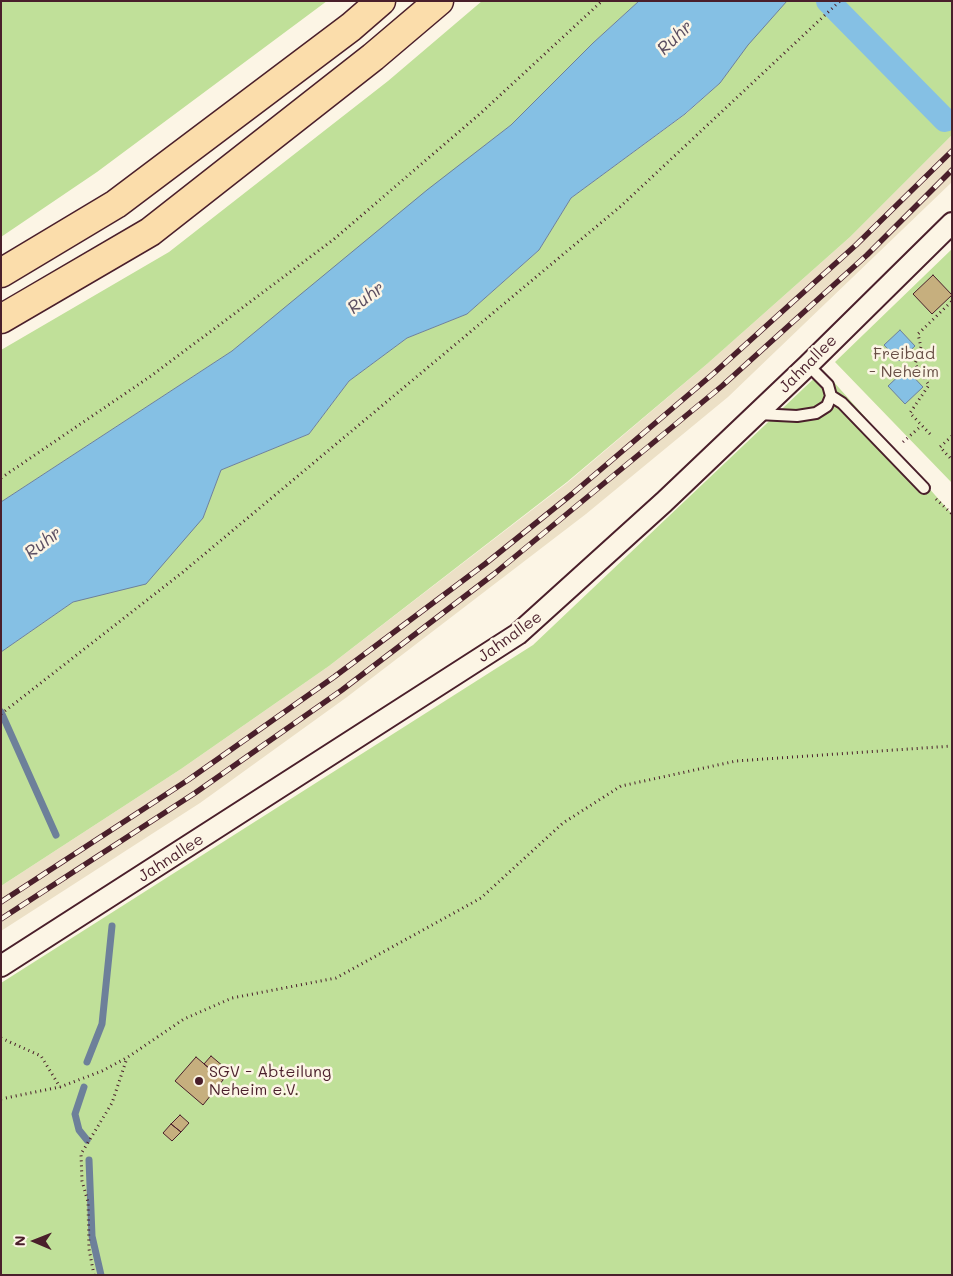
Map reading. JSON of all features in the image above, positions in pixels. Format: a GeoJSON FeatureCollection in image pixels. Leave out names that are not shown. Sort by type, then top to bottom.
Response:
{"type":"FeatureCollection","features":[{"type":"Feature","properties":{"kind":"highway"},"geometry":{"type":"LineString","coordinates":[[1,273],[116,204],[351,27],[381,1]]}},
{"type":"Feature","properties":{"kind":"highway"},"geometry":{"type":"LineString","coordinates":[[1,319],[150,232],[373,57],[439,1]]}},
{"type":"Feature","properties":{"kind":"street","name":"Jahnallee"},"geometry":{"type":"LineString","coordinates":[[1,966],[518,634],[664,502],[952,224]]}},
{"type":"Feature","properties":{"kind":"lane"},"geometry":{"type":"LineString","coordinates":[[757,414],[796,416],[816,413],[827,406],[831,396],[828,386],[808,365]]}},
{"type":"Feature","properties":{"kind":"lane"},"geometry":{"type":"LineString","coordinates":[[831,396],[842,403],[924,488]]}},
{"type":"Feature","properties":{"kind":"path"},"geometry":{"type":"LineString","coordinates":[[1,478],[151,376],[332,240],[482,112],[602,1]]}},
{"type":"Feature","properties":{"kind":"path"},"geometry":{"type":"LineString","coordinates":[[1,714],[190,566],[621,206],[840,1]]}},
{"type":"Feature","properties":{"kind":"path"},"geometry":{"type":"LineString","coordinates":[[930,434],[910,412],[929,385],[916,364],[921,347],[918,334],[952,301]]}},
{"type":"Feature","properties":{"kind":"path"},"geometry":{"type":"LineString","coordinates":[[891,453],[921,426]]}},
{"type":"Feature","properties":{"kind":"path"},"geometry":{"type":"LineString","coordinates":[[952,436],[940,447],[952,460]]}},
{"type":"Feature","properties":{"kind":"path"},"geometry":{"type":"LineString","coordinates":[[924,488],[952,514]]}},
{"type":"Feature","properties":{"kind":"path"},"geometry":{"type":"LineString","coordinates":[[1,1099],[60,1087],[102,1071],[128,1057],[184,1019],[232,998],[336,978],[481,898],[564,823],[621,786],[736,761],[952,746]]}},
{"type":"Feature","properties":{"kind":"path"},"geometry":{"type":"LineString","coordinates":[[1,1038],[41,1056],[60,1087]]}},
{"type":"Feature","properties":{"kind":"path"},"geometry":{"type":"LineString","coordinates":[[94,1275],[88,1249],[88,1202],[82,1181],[81,1154],[112,1103],[128,1057]]}},
{"type":"Feature","properties":{"kind":"shaded area"},"geometry":{"type":"Polygon","coordinates":[[[952,135],[952,182],[728,397],[586,514],[347,697],[200,803],[1,931],[1,886],[181,769],[329,666],[567,483],[707,364],[850,237],[952,135]]]}},
{"type":"Feature","properties":{"kind":"green space"},"geometry":{"type":"Polygon","coordinates":[[[1,1],[327,1],[97,172],[1,237],[1,1]]]}},
{"type":"Feature","properties":{"kind":"green space"},"geometry":{"type":"Polygon","coordinates":[[[482,1],[639,1],[593,43],[511,125],[232,351],[1,502],[1,350],[169,252],[388,81],[482,1]]]}},
{"type":"Feature","properties":{"kind":"green space"},"geometry":{"type":"Polygon","coordinates":[[[787,1],[952,1],[952,135],[850,237],[707,364],[567,482],[329,666],[181,769],[1,886],[1,652],[73,602],[100,593],[203,518],[221,470],[309,434],[349,381],[407,338],[467,314],[539,250],[571,198],[687,113],[720,83],[748,44],[787,1]]]}},
{"type":"Feature","properties":{"kind":"green space","name":"Freibad - Neheim"},"geometry":{"type":"Polygon","coordinates":[[[952,249],[952,483],[835,362],[952,249]]]}},
{"type":"Feature","properties":{"kind":"green space"},"geometry":{"type":"Polygon","coordinates":[[[823,370],[952,514],[952,1275],[1,1275],[1,983],[533,645],[823,370]]]}},
{"type":"Feature","properties":{"kind":"water","name":"Ruhr"},"geometry":{"type":"Polygon","coordinates":[[[639,1],[787,1],[748,45],[720,83],[685,114],[571,198],[539,250],[467,314],[407,338],[349,381],[309,434],[221,470],[203,518],[146,584],[73,602],[1,652],[1,502],[232,351],[427,190],[511,125],[593,43],[639,1]]]}},
{"type":"Feature","properties":{"kind":"water"},"geometry":{"type":"Polygon","coordinates":[[[900,330],[915,346],[899,361],[884,345],[900,330]]]}},
{"type":"Feature","properties":{"kind":"water"},"geometry":{"type":"Polygon","coordinates":[[[906,369],[923,387],[905,404],[888,386],[906,369]]]}},
{"type":"Feature","properties":{"kind":"building"},"geometry":{"type":"Polygon","coordinates":[[[933,275],[952,295],[932,314],[913,294],[933,275]]]}},
{"type":"Feature","properties":{"kind":"building"},"geometry":{"type":"Polygon","coordinates":[[[211,1056],[230,1072],[223,1080],[204,1064],[211,1056]]]}},
{"type":"Feature","properties":{"kind":"building","name":"SGV - Abteilung Neheim e.V."},"geometry":{"type":"Polygon","coordinates":[[[196,1057],[223,1080],[203,1105],[175,1081],[196,1057]]]}},
{"type":"Feature","properties":{"kind":"building"},"geometry":{"type":"Polygon","coordinates":[[[180,1115],[189,1123],[181,1132],[171,1124],[180,1115]]]}},
{"type":"Feature","properties":{"kind":"building"},"geometry":{"type":"Polygon","coordinates":[[[171,1124],[181,1132],[172,1141],[163,1133],[171,1124]]]}},
{"type":"Feature","properties":{"kind":"waterway"},"geometry":{"type":"LineString","coordinates":[[828,1],[945,120]]}},
{"type":"Feature","properties":{"kind":"waterway"},"geometry":{"type":"LineString","coordinates":[[1,712],[56,835]]}},
{"type":"Feature","properties":{"kind":"waterway"},"geometry":{"type":"LineString","coordinates":[[87,1062],[102,1024],[112,926]]}},
{"type":"Feature","properties":{"kind":"waterway"},"geometry":{"type":"LineString","coordinates":[[84,1087],[75,1114],[79,1130],[87,1140]]}},
{"type":"Feature","properties":{"kind":"waterway"},"geometry":{"type":"LineString","coordinates":[[89,1160],[92,1236],[101,1275]]}},
{"type":"Feature","properties":{"kind":"railway"},"geometry":{"type":"LineString","coordinates":[[1,902],[188,780],[334,677],[485,564],[572,494],[714,373],[856,245],[952,151]]}},
{"type":"Feature","properties":{"kind":"railway"},"geometry":{"type":"LineString","coordinates":[[1,919],[195,793],[342,690],[494,574],[722,386],[867,255],[952,170]]}},
{"type":"Feature","properties":{"kind":"place","name":"SGV - Abteilung Neheim e.V."},"geometry":{"type":"Point","coordinates":[199,1081]}}]}
